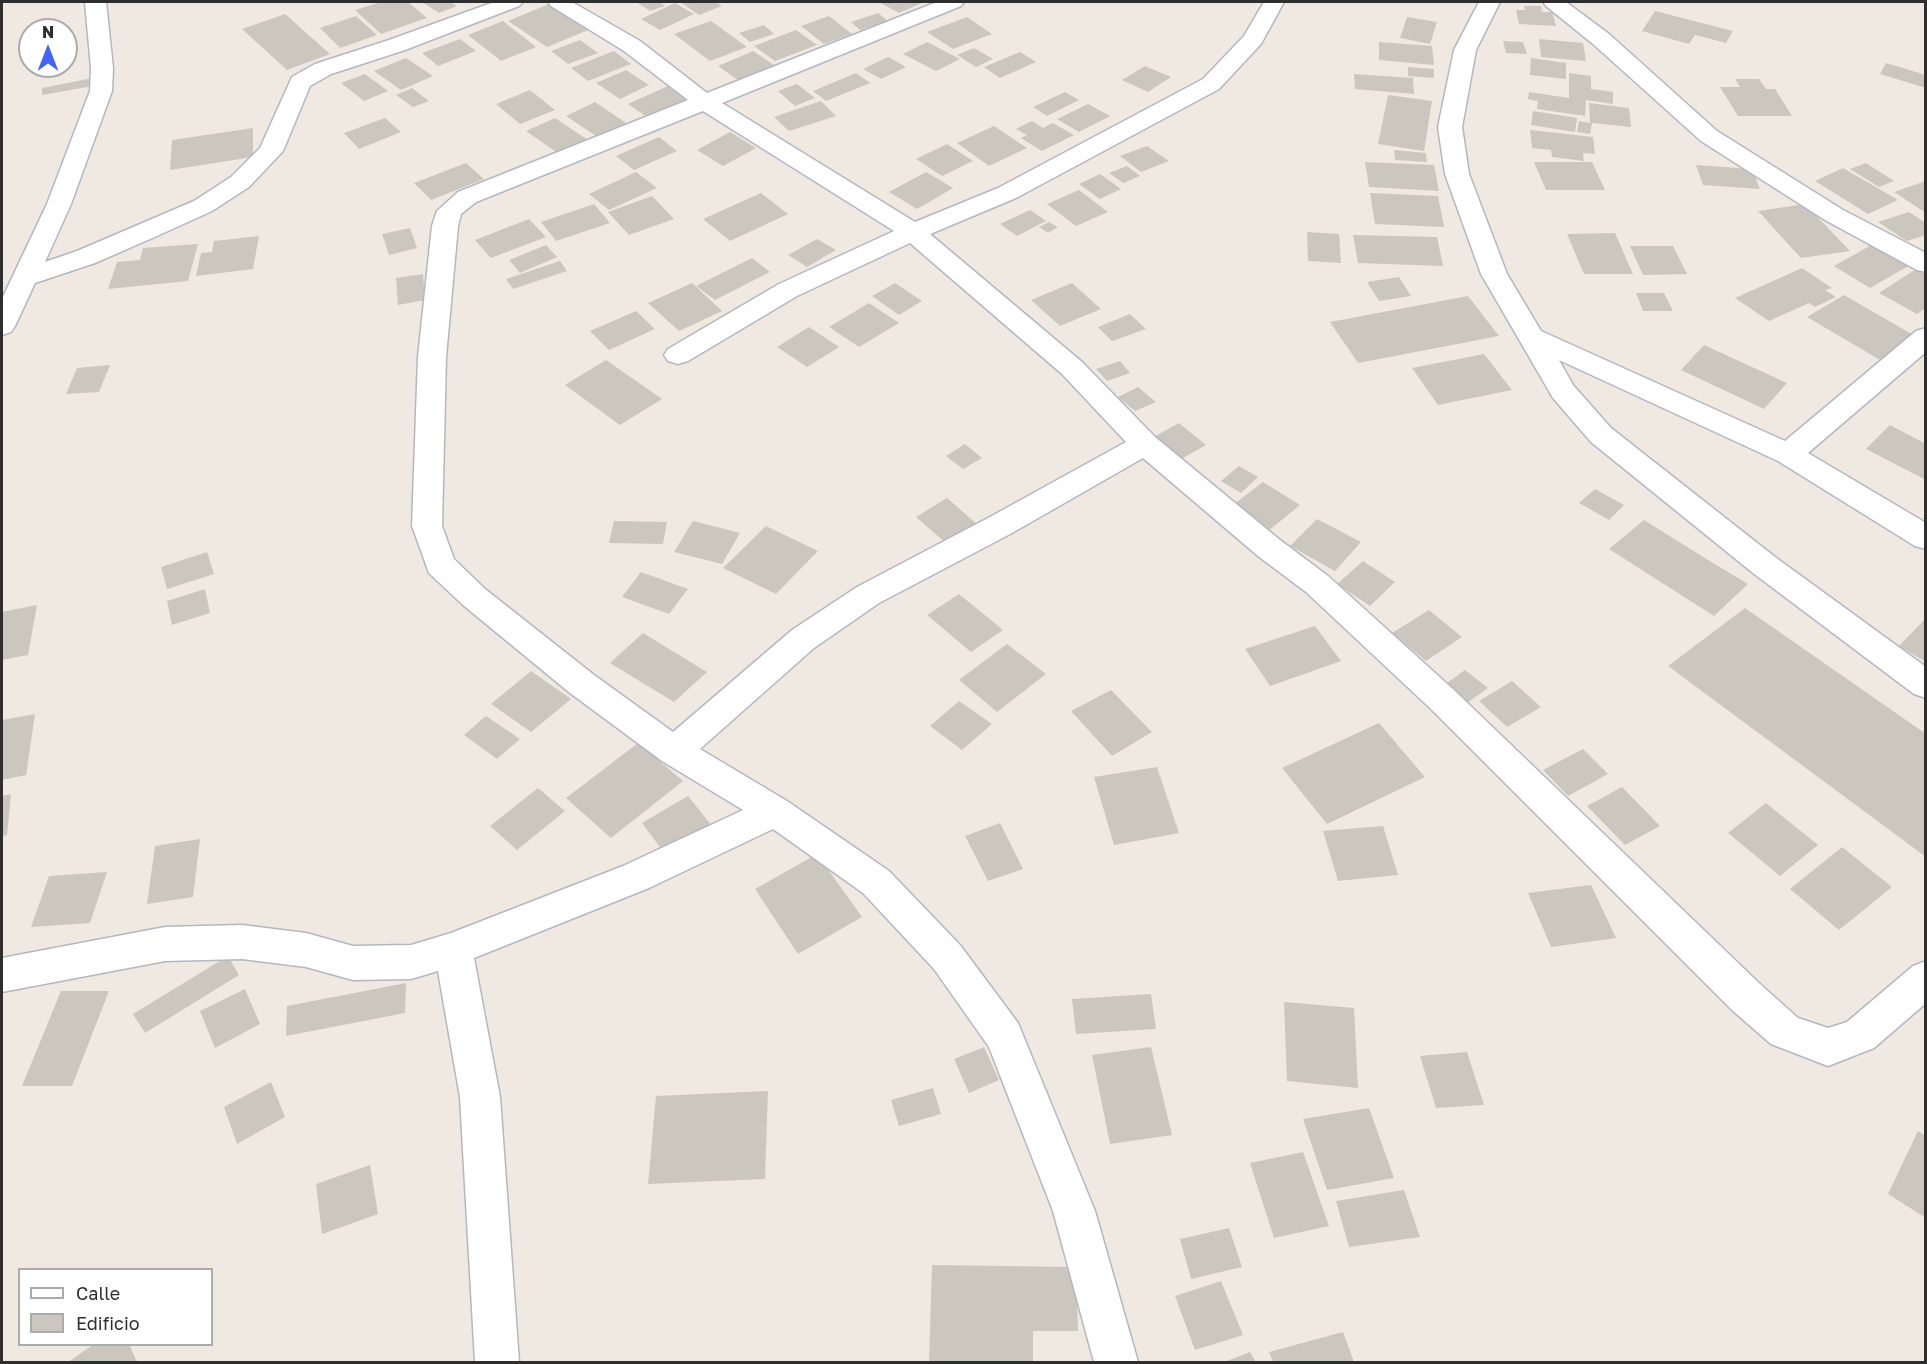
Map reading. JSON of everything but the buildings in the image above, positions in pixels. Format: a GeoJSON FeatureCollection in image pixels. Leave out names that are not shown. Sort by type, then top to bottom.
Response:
{"type":"FeatureCollection","features":[{"type":"Feature","properties":{"kind":"street"},"geometry":{"type":"LineString","coordinates":[[2,326],[59,204],[101,91],[102,68],[95,2]]}},
{"type":"Feature","properties":{"kind":"street"},"geometry":{"type":"LineString","coordinates":[[24,278],[86,257],[148,231],[203,206],[240,182],[271,151],[300,82],[323,69],[397,45],[513,2]]}},
{"type":"Feature","properties":{"kind":"street"},"geometry":{"type":"LineString","coordinates":[[558,2],[632,46],[705,102],[913,232],[1072,368],[1145,444],[1269,548],[1317,584],[1443,700],[1737,989],[1785,1031],[1828,1047],[1860,1035],[1926,978]]}},
{"type":"Feature","properties":{"kind":"street"},"geometry":{"type":"LineString","coordinates":[[954,2],[467,197],[449,211],[444,226],[432,357],[427,526],[440,565],[474,597],[582,684],[674,751],[775,811],[876,882],[947,957],[1004,1036],[1074,1211],[1116,1362]]}},
{"type":"Feature","properties":{"kind":"street"},"geometry":{"type":"LineString","coordinates":[[678,355],[788,290],[913,232],[1007,193],[1211,84],[1253,39],[1274,2]]}},
{"type":"Feature","properties":{"kind":"street"},"geometry":{"type":"LineString","coordinates":[[1489,2],[1465,50],[1450,127],[1456,174],[1494,274],[1563,391],[1601,435],[1764,565],[1926,685]]}},
{"type":"Feature","properties":{"kind":"street"},"geometry":{"type":"LineString","coordinates":[[1553,2],[1600,39],[1709,136],[1834,215],[1926,264]]}},
{"type":"Feature","properties":{"kind":"street"},"geometry":{"type":"LineString","coordinates":[[1531,337],[1788,454],[1926,538]]}},
{"type":"Feature","properties":{"kind":"street"},"geometry":{"type":"LineString","coordinates":[[1788,454],[1926,338]]}},
{"type":"Feature","properties":{"kind":"street"},"geometry":{"type":"LineString","coordinates":[[674,751],[803,639],[868,595],[1001,525],[1145,444]]}},
{"type":"Feature","properties":{"kind":"street"},"geometry":{"type":"LineString","coordinates":[[2,975],[165,944],[242,942],[306,950],[353,963],[411,962],[453,949],[636,877],[775,811]]}},
{"type":"Feature","properties":{"kind":"street"},"geometry":{"type":"LineString","coordinates":[[453,949],[480,1096],[497,1362]]}}]}
